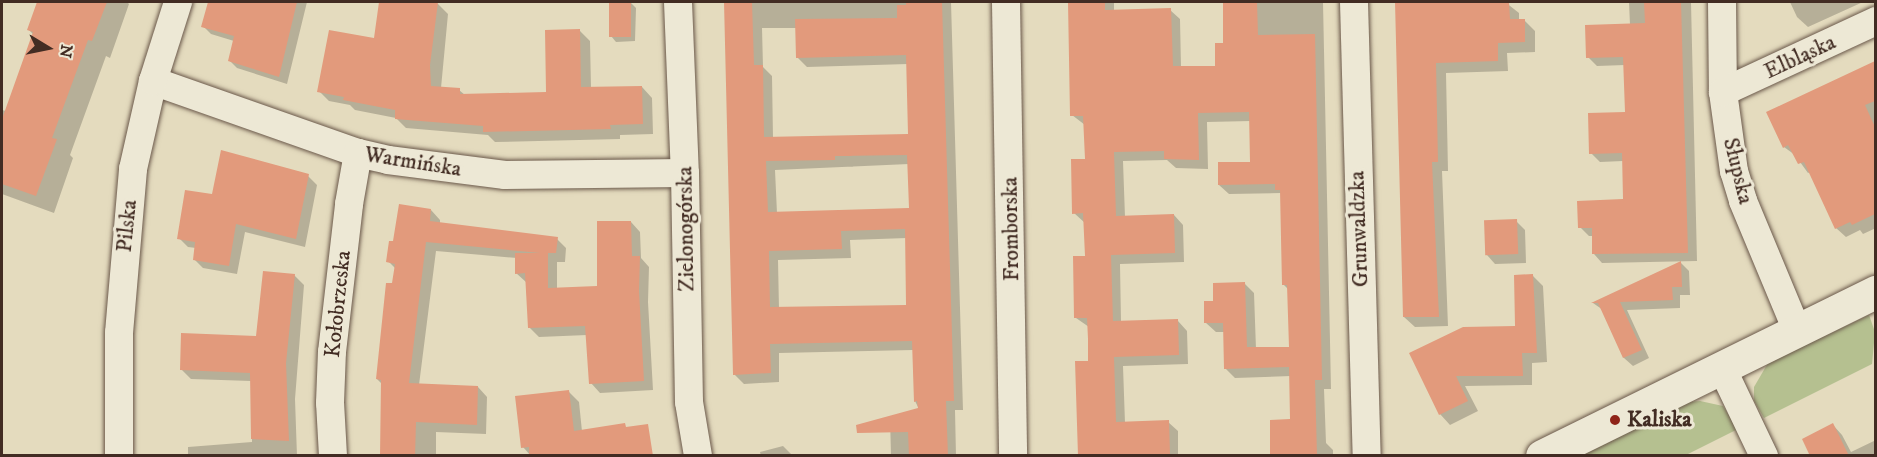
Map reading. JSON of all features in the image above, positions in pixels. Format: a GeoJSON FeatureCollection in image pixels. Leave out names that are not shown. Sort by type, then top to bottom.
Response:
{"type":"FeatureCollection","features":[{"type":"Feature","properties":{"kind":"street","name":"Pilska"},"geometry":{"type":"LineString","coordinates":[[119,456],[119,333],[133,169],[153,81],[178,2]]}},
{"type":"Feature","properties":{"kind":"street","name":"Zielonogórska"},"geometry":{"type":"LineString","coordinates":[[678,2],[685,173],[689,402],[698,456]]}},
{"type":"Feature","properties":{"kind":"street","name":"Fromborska"},"geometry":{"type":"LineString","coordinates":[[1006,2],[1013,456]]}},
{"type":"Feature","properties":{"kind":"street","name":"Grunwaldzka"},"geometry":{"type":"LineString","coordinates":[[1354,2],[1367,456]]}},
{"type":"Feature","properties":{"kind":"street","name":"Słupska"},"geometry":{"type":"LineString","coordinates":[[1722,2],[1724,92],[1734,171],[1743,201],[1797,331]]}},
{"type":"Feature","properties":{"kind":"street","name":"Elbląska"},"geometry":{"type":"LineString","coordinates":[[1724,92],[1875,21]]}},
{"type":"Feature","properties":{"kind":"street","name":"Warmińska"},"geometry":{"type":"LineString","coordinates":[[153,81],[358,153],[388,160],[505,175],[685,173]]}},
{"type":"Feature","properties":{"kind":"street","name":"Kołobrzeska"},"geometry":{"type":"LineString","coordinates":[[333,456],[330,403],[332,351],[349,204],[358,153]]}},
{"type":"Feature","properties":{"kind":"street"},"geometry":{"type":"LineString","coordinates":[[1542,456],[1875,292]]}},
{"type":"Feature","properties":{"kind":"street"},"geometry":{"type":"LineString","coordinates":[[1722,368],[1764,456]]}},
{"type":"Feature","properties":{"kind":"green space"},"geometry":{"type":"Polygon","coordinates":[[[1869,315],[1875,332],[1872,364],[1764,418],[1754,401],[1754,387],[1768,363],[1869,315]]]}},
{"type":"Feature","properties":{"kind":"green space"},"geometry":{"type":"Polygon","coordinates":[[[1700,401],[1723,406],[1738,429],[1686,455],[1581,456],[1688,402],[1700,401]]]}},
{"type":"Feature","properties":{"kind":"building"},"geometry":{"type":"Polygon","coordinates":[[[37,2],[107,2],[92,41],[88,40],[52,138],[57,139],[36,196],[2,184],[2,119],[33,32],[27,30],[37,2]]]}},
{"type":"Feature","properties":{"kind":"building"},"geometry":{"type":"Polygon","coordinates":[[[208,2],[297,2],[279,77],[228,61],[234,36],[201,27],[208,2]]]}},
{"type":"Feature","properties":{"kind":"building"},"geometry":{"type":"Polygon","coordinates":[[[379,2],[438,2],[430,65],[431,86],[460,88],[460,94],[546,92],[545,30],[580,29],[581,87],[642,86],[643,124],[610,125],[611,129],[483,132],[483,126],[395,119],[395,110],[343,100],[344,97],[317,92],[329,30],[374,38],[379,2]]]}},
{"type":"Feature","properties":{"kind":"building"},"geometry":{"type":"Polygon","coordinates":[[[609,2],[631,2],[631,37],[609,37],[609,2]]]}},
{"type":"Feature","properties":{"kind":"building"},"geometry":{"type":"Polygon","coordinates":[[[724,2],[752,2],[754,65],[763,65],[764,137],[908,134],[906,55],[796,58],[795,19],[897,18],[897,5],[906,5],[906,2],[942,2],[954,401],[946,401],[948,456],[909,456],[908,432],[857,433],[856,425],[918,408],[917,401],[914,402],[912,341],[770,344],[771,373],[733,375],[724,2]],[[907,155],[835,156],[835,160],[766,161],[768,212],[909,208],[907,155]],[[905,229],[841,231],[842,249],[769,251],[770,307],[906,305],[905,229]]]}},
{"type":"Feature","properties":{"kind":"building"},"geometry":{"type":"Polygon","coordinates":[[[1068,2],[1105,2],[1105,10],[1171,8],[1173,66],[1215,66],[1215,43],[1223,43],[1223,2],[1257,2],[1258,35],[1315,34],[1322,380],[1315,380],[1317,456],[1270,456],[1270,420],[1290,419],[1289,367],[1224,369],[1223,323],[1204,323],[1204,301],[1213,301],[1213,283],[1245,282],[1247,347],[1289,347],[1287,285],[1282,285],[1280,190],[1275,190],[1275,184],[1218,185],[1218,162],[1250,162],[1249,112],[1198,113],[1199,160],[1164,159],[1164,151],[1114,152],[1116,216],[1174,214],[1175,253],[1111,255],[1113,321],[1178,319],[1179,355],[1114,357],[1116,422],[1169,420],[1170,455],[1078,456],[1075,361],[1088,361],[1088,339],[1087,318],[1074,318],[1073,256],[1085,256],[1083,213],[1072,214],[1071,159],[1085,159],[1083,116],[1070,116],[1068,2]]]}},
{"type":"Feature","properties":{"kind":"building"},"geometry":{"type":"Polygon","coordinates":[[[1395,2],[1509,2],[1510,19],[1525,19],[1525,42],[1498,43],[1498,61],[1436,63],[1438,162],[1432,162],[1439,317],[1403,317],[1395,2]]]}},
{"type":"Feature","properties":{"kind":"building"},"geometry":{"type":"Polygon","coordinates":[[[1644,2],[1681,2],[1688,253],[1592,254],[1592,228],[1578,228],[1577,201],[1623,199],[1622,153],[1589,154],[1588,113],[1625,112],[1623,57],[1586,58],[1585,25],[1645,23],[1644,2]]]}},
{"type":"Feature","properties":{"kind":"building"},"geometry":{"type":"Polygon","coordinates":[[[1875,61],[1875,101],[1865,105],[1875,127],[1875,214],[1852,225],[1850,222],[1835,229],[1804,162],[1798,164],[1788,145],[1783,148],[1766,112],[1875,61]]]}},
{"type":"Feature","properties":{"kind":"building"},"geometry":{"type":"Polygon","coordinates":[[[221,150],[309,174],[296,239],[236,224],[229,266],[193,260],[195,242],[177,239],[185,190],[212,194],[221,150]]]}},
{"type":"Feature","properties":{"kind":"building"},"geometry":{"type":"Polygon","coordinates":[[[399,204],[431,209],[430,221],[558,237],[556,253],[548,253],[548,288],[597,286],[597,221],[631,221],[632,256],[640,256],[639,291],[644,381],[589,384],[585,326],[528,328],[525,273],[515,274],[515,253],[540,253],[426,242],[409,383],[478,386],[477,425],[416,422],[415,456],[380,456],[381,380],[376,379],[386,283],[392,283],[395,264],[386,262],[389,241],[393,241],[399,204]]]}},
{"type":"Feature","properties":{"kind":"building"},"geometry":{"type":"Polygon","coordinates":[[[1517,219],[1518,254],[1485,255],[1484,220],[1517,219]]]}},
{"type":"Feature","properties":{"kind":"building"},"geometry":{"type":"Polygon","coordinates":[[[1681,261],[1682,287],[1672,287],[1673,300],[1620,302],[1642,350],[1623,358],[1598,303],[1591,303],[1681,261]]]}},
{"type":"Feature","properties":{"kind":"building"},"geometry":{"type":"Polygon","coordinates":[[[263,271],[295,274],[286,363],[289,441],[251,439],[250,373],[180,370],[181,333],[256,336],[263,271]]]}},
{"type":"Feature","properties":{"kind":"building"},"geometry":{"type":"Polygon","coordinates":[[[1533,274],[1537,353],[1522,353],[1523,376],[1456,376],[1468,401],[1439,415],[1409,353],[1463,327],[1515,326],[1514,275],[1533,274]]]}},
{"type":"Feature","properties":{"kind":"building"},"geometry":{"type":"Polygon","coordinates":[[[569,390],[574,431],[625,423],[626,427],[648,424],[653,456],[529,456],[529,447],[521,448],[515,396],[569,390]]]}},
{"type":"Feature","properties":{"kind":"building"},"geometry":{"type":"Polygon","coordinates":[[[1833,423],[1849,456],[1810,456],[1802,439],[1833,423]]]}},
{"type":"Feature","properties":{"kind":"place","name":"Kaliska"},"geometry":{"type":"Point","coordinates":[1615,420]}}]}
